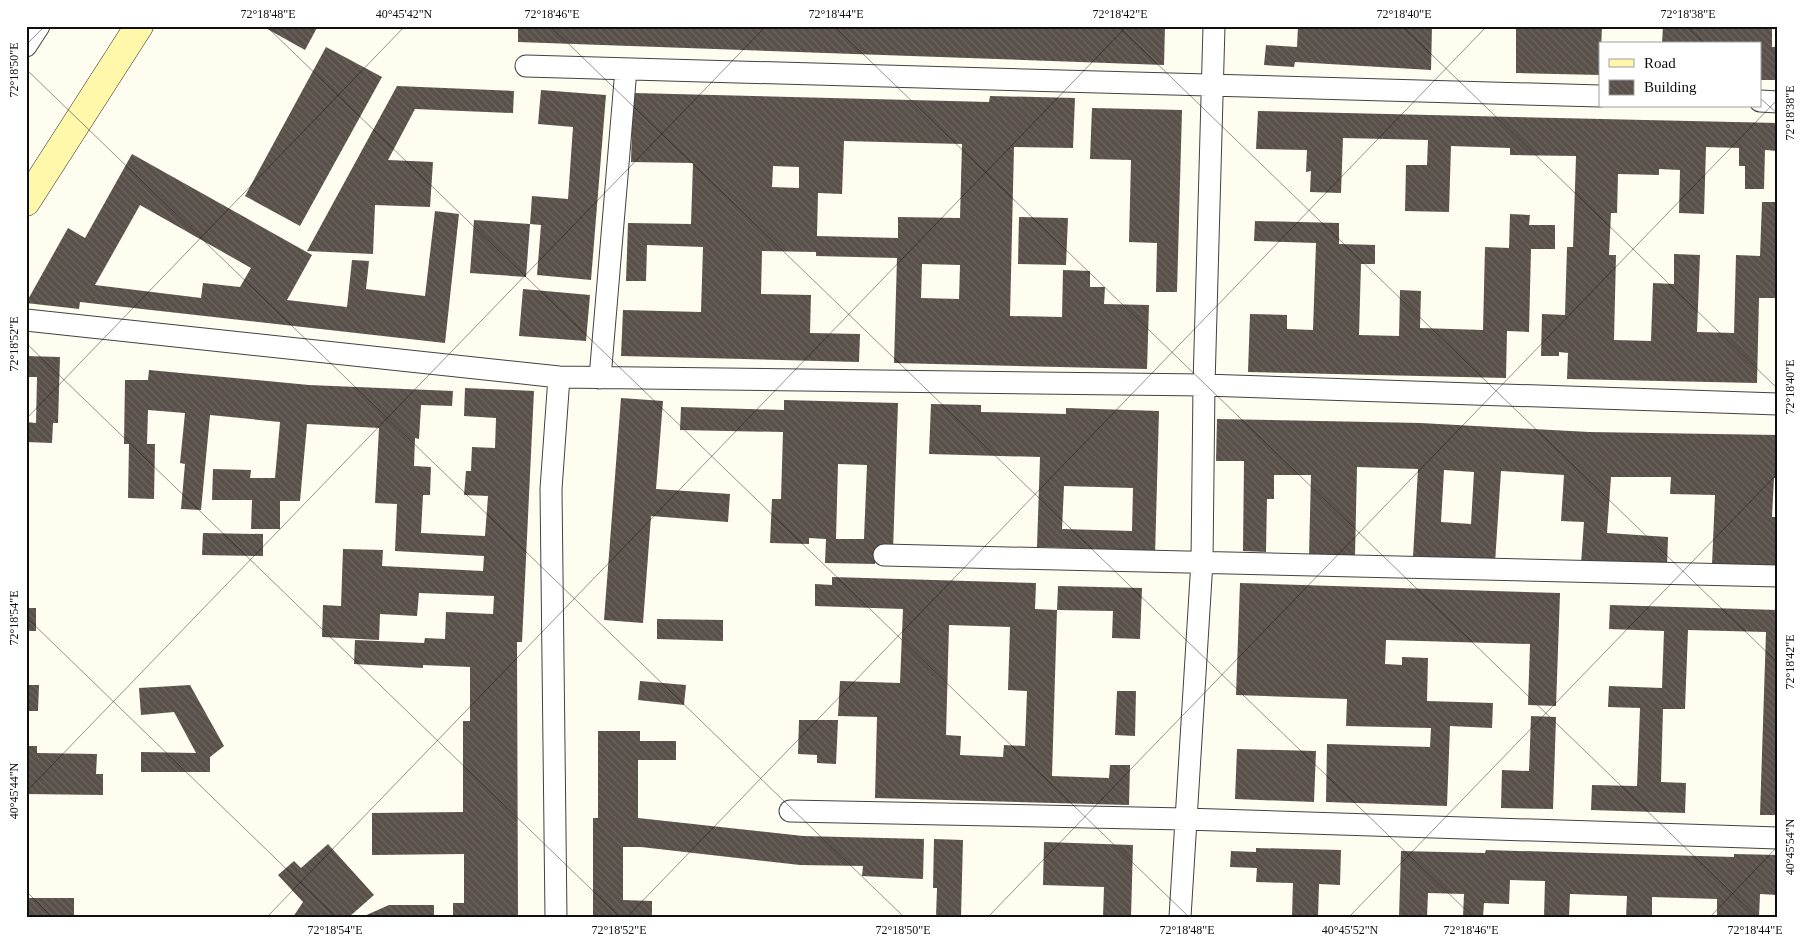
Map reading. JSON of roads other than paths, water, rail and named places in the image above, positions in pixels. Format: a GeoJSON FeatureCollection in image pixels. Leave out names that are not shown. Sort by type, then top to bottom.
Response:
{"type":"FeatureCollection","features":[{"type":"Feature","properties":{"kind":"street"},"geometry":{"type":"LineString","coordinates":[[26,46],[40,26]]}},
{"type":"Feature","properties":{"kind":"street"},"geometry":{"type":"LineString","coordinates":[[26,202],[139,26]]}},
{"type":"Feature","properties":{"kind":"street"},"geometry":{"type":"LineString","coordinates":[[1180,917],[1202,561],[1204,385],[1214,26]]}},
{"type":"Feature","properties":{"kind":"street"},"geometry":{"type":"LineString","coordinates":[[526,66],[1599,96]]}},
{"type":"Feature","properties":{"kind":"street"},"geometry":{"type":"LineString","coordinates":[[600,378],[626,69]]}},
{"type":"Feature","properties":{"kind":"street"},"geometry":{"type":"LineString","coordinates":[[1762,101],[1778,102]]}},
{"type":"Feature","properties":{"kind":"street"},"geometry":{"type":"LineString","coordinates":[[26,320],[559,378],[1204,385],[1778,404]]}},
{"type":"Feature","properties":{"kind":"street"},"geometry":{"type":"LineString","coordinates":[[556,917],[551,489],[559,378]]}},
{"type":"Feature","properties":{"kind":"street"},"geometry":{"type":"LineString","coordinates":[[884,555],[1778,576]]}},
{"type":"Feature","properties":{"kind":"street"},"geometry":{"type":"LineString","coordinates":[[790,811],[1185,819],[1778,838]]}}]}
